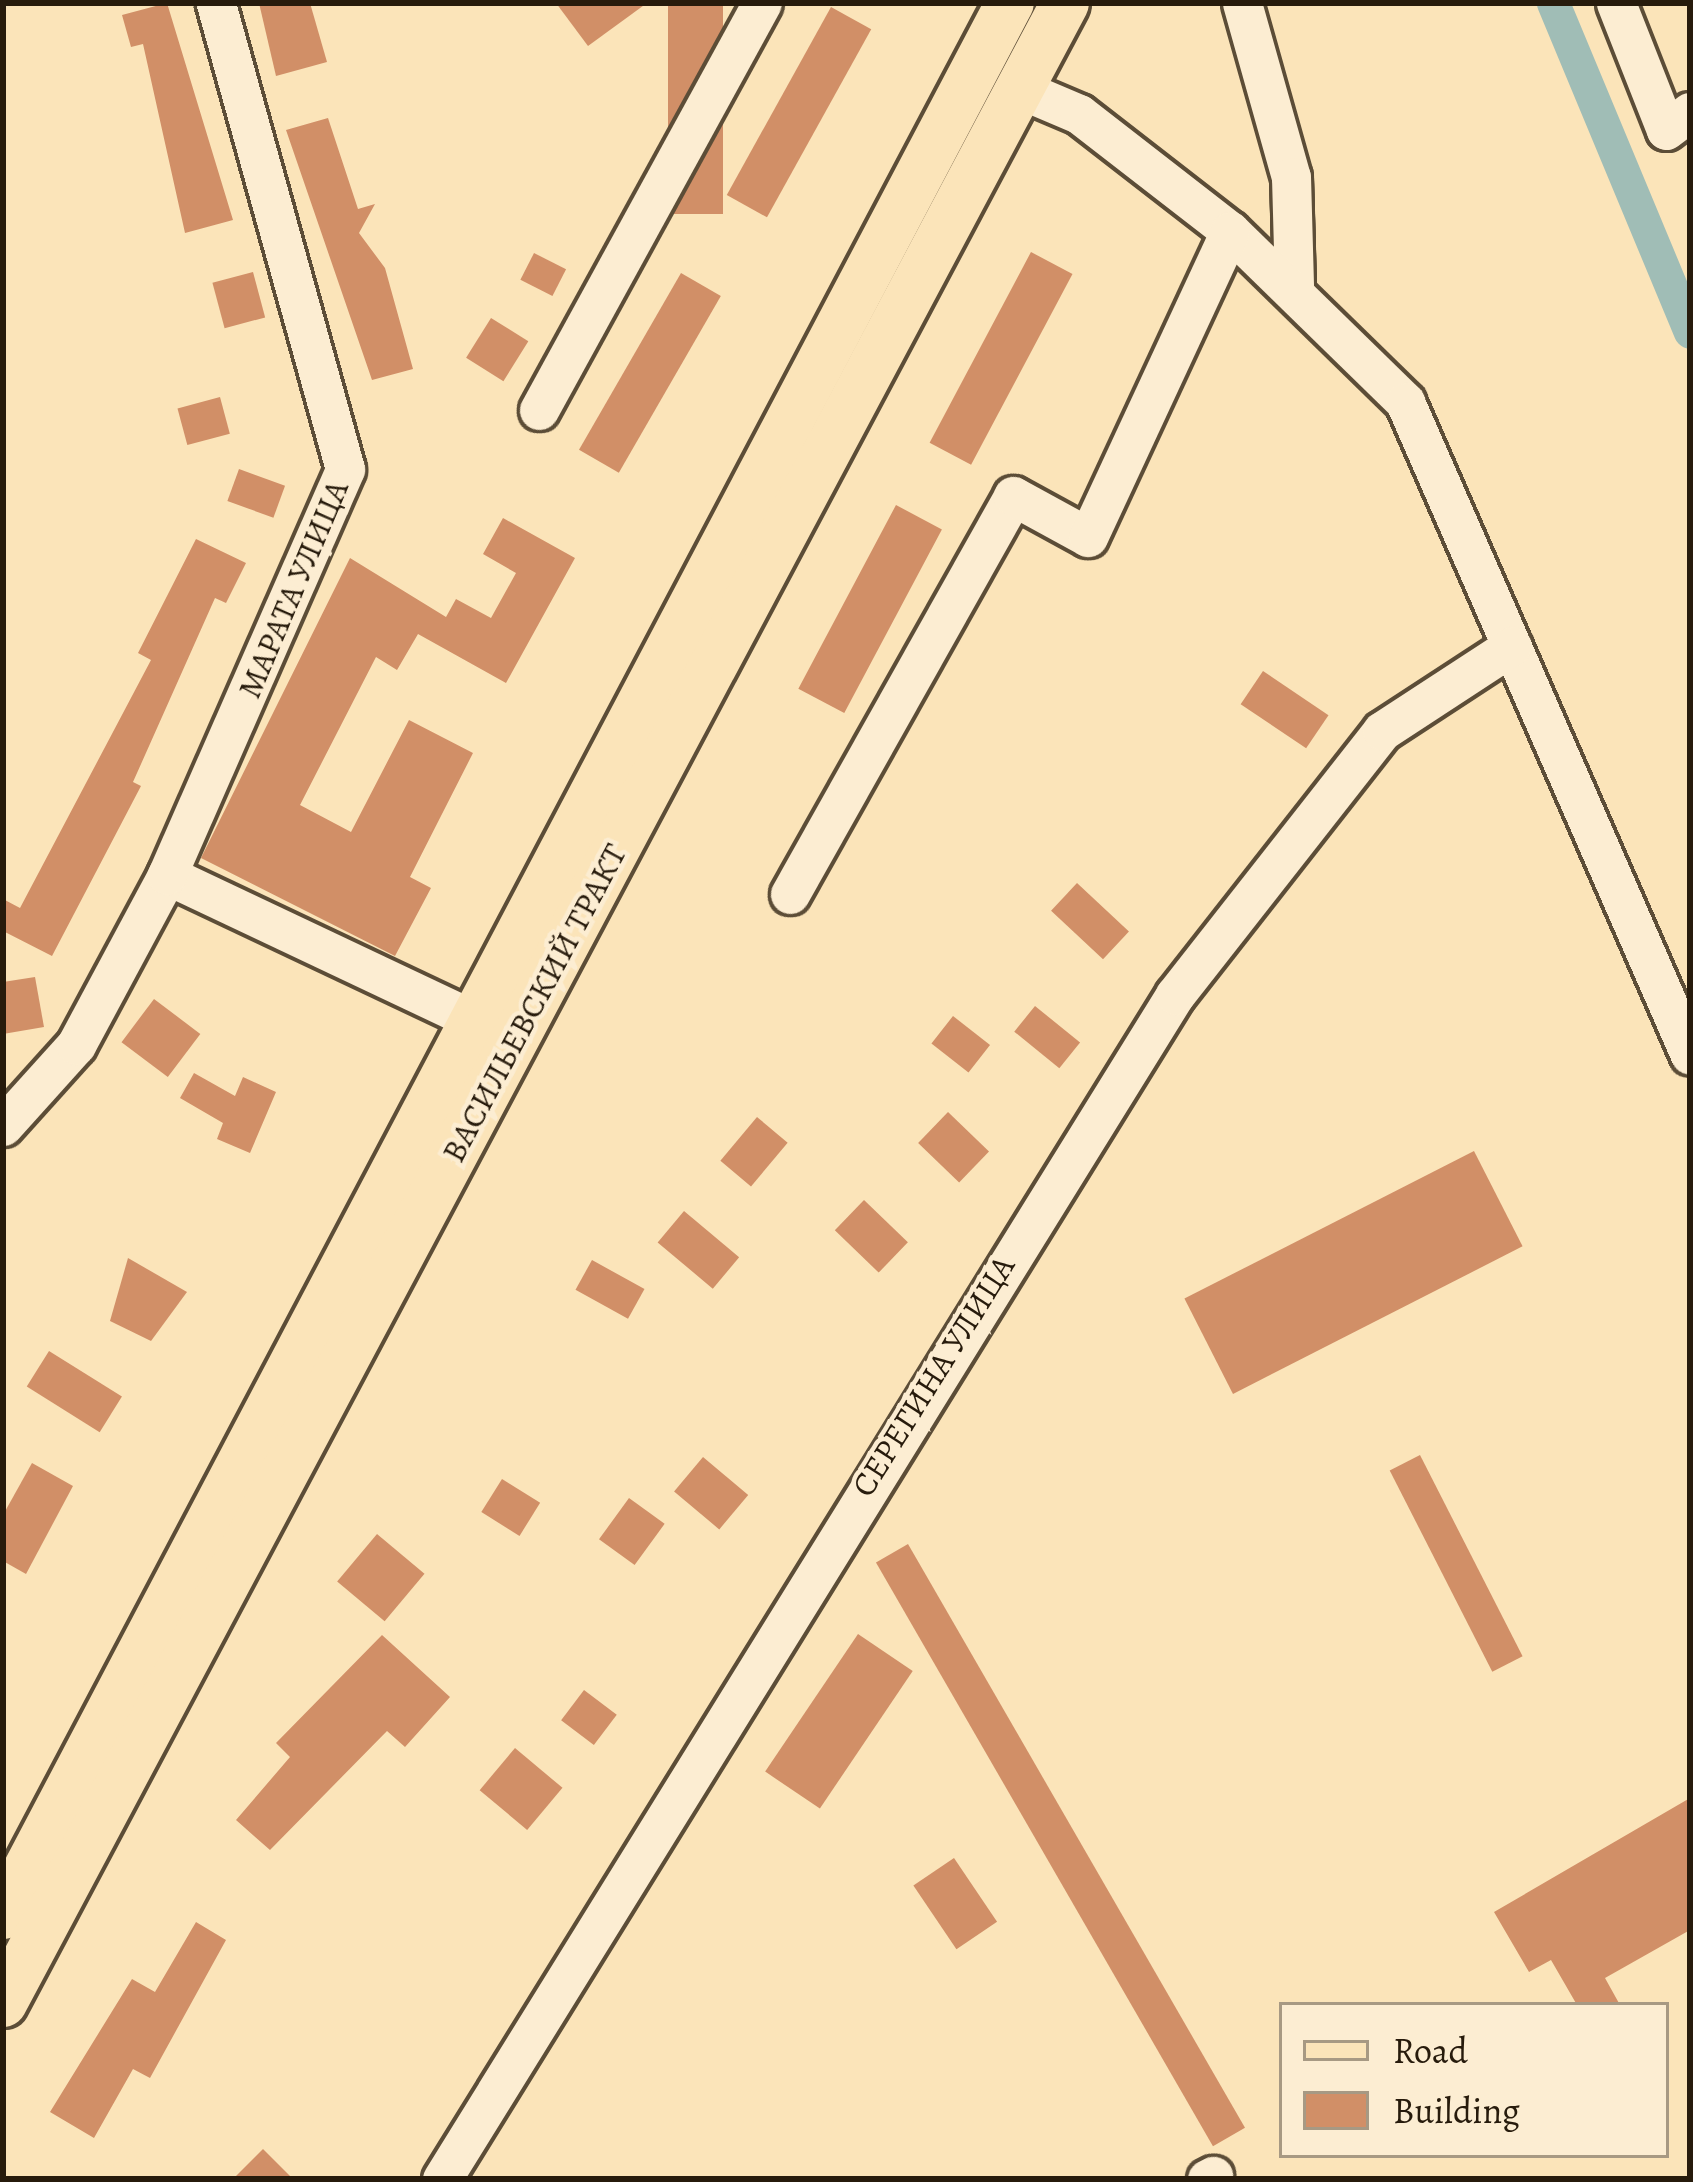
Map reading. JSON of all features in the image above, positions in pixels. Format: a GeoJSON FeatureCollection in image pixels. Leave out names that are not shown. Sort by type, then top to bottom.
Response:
{"type":"FeatureCollection","features":[{"type":"Feature","properties":{"kind":"main road","name":"ВАСИЛЬЕВСКИЙ ТРАКТ"},"geometry":{"type":"LineString","coordinates":[[3,1915],[1010,3]]}},
{"type":"Feature","properties":{"kind":"main road","name":"ВАСИЛЬЕВСКИЙ ТРАКТ"},"geometry":{"type":"LineString","coordinates":[[3,2003],[1065,3]]}},
{"type":"Feature","properties":{"kind":"street","name":"МАРАТА УЛИЦА"},"geometry":{"type":"LineString","coordinates":[[3,1126],[76,1045],[167,875],[345,469],[216,3]]}},
{"type":"Feature","properties":{"kind":"street"},"geometry":{"type":"LineString","coordinates":[[539,410],[761,3]]}},
{"type":"Feature","properties":{"kind":"street"},"geometry":{"type":"LineString","coordinates":[[1242,3],[1291,177],[1294,287]]}},
{"type":"Feature","properties":{"kind":"street"},"geometry":{"type":"LineString","coordinates":[[1616,3],[1666,130],[1690,112]]}},
{"type":"Feature","properties":{"kind":"street"},"geometry":{"type":"LineString","coordinates":[[1020,89],[1079,114],[1230,231],[1294,287],[1405,402],[1690,1055]]}},
{"type":"Feature","properties":{"kind":"street"},"geometry":{"type":"LineString","coordinates":[[790,894],[1012,496],[1088,537],[1230,231]]}},
{"type":"Feature","properties":{"kind":"street","name":"СЕРЕГИНА УЛИЦА"},"geometry":{"type":"LineString","coordinates":[[442,2179],[1175,994],[1382,731],[1512,646]]}},
{"type":"Feature","properties":{"kind":"street"},"geometry":{"type":"LineString","coordinates":[[167,875],[472,1019]]}},
{"type":"Feature","properties":{"kind":"building"},"geometry":{"type":"Polygon","coordinates":[[[167,3],[233,220],[185,233],[143,44],[131,47],[122,15],[167,3]]]}},
{"type":"Feature","properties":{"kind":"building"},"geometry":{"type":"Polygon","coordinates":[[[259,3],[310,3],[327,62],[276,76],[259,3]]]}},
{"type":"Feature","properties":{"kind":"building"},"geometry":{"type":"Polygon","coordinates":[[[556,3],[647,3],[588,46],[556,3]]]}},
{"type":"Feature","properties":{"kind":"building"},"geometry":{"type":"Polygon","coordinates":[[[668,3],[723,3],[723,214],[668,214],[668,3]]]}},
{"type":"Feature","properties":{"kind":"building"},"geometry":{"type":"Polygon","coordinates":[[[831,7],[871,29],[767,217],[727,195],[831,7]]]}},
{"type":"Feature","properties":{"kind":"building"},"geometry":{"type":"Polygon","coordinates":[[[328,118],[358,209],[375,204],[359,233],[385,268],[413,369],[372,380],[286,130],[328,118]]]}},
{"type":"Feature","properties":{"kind":"building"},"geometry":{"type":"Polygon","coordinates":[[[1031,252],[1072,274],[971,465],[930,443],[1031,252]]]}},
{"type":"Feature","properties":{"kind":"building"},"geometry":{"type":"Polygon","coordinates":[[[534,253],[566,269],[552,296],[520,280],[534,253]]]}},
{"type":"Feature","properties":{"kind":"building"},"geometry":{"type":"Polygon","coordinates":[[[253,272],[265,317],[225,328],[212,283],[253,272]]]}},
{"type":"Feature","properties":{"kind":"building"},"geometry":{"type":"Polygon","coordinates":[[[681,273],[721,296],[619,473],[579,450],[681,273]]]}},
{"type":"Feature","properties":{"kind":"building"},"geometry":{"type":"Polygon","coordinates":[[[491,318],[528,341],[503,381],[466,358],[491,318]]]}},
{"type":"Feature","properties":{"kind":"building"},"geometry":{"type":"Polygon","coordinates":[[[220,397],[230,434],[187,445],[177,408],[220,397]]]}},
{"type":"Feature","properties":{"kind":"building"},"geometry":{"type":"Polygon","coordinates":[[[239,469],[285,486],[273,518],[227,501],[239,469]]]}},
{"type":"Feature","properties":{"kind":"building"},"geometry":{"type":"Polygon","coordinates":[[[896,505],[942,529],[844,713],[798,689],[896,505]]]}},
{"type":"Feature","properties":{"kind":"building"},"geometry":{"type":"Polygon","coordinates":[[[503,518],[575,558],[506,683],[418,634],[397,670],[376,657],[300,805],[351,832],[409,720],[473,753],[410,877],[431,888],[395,956],[201,858],[350,558],[446,617],[456,599],[491,618],[516,573],[483,554],[503,518]]]}},
{"type":"Feature","properties":{"kind":"building"},"geometry":{"type":"Polygon","coordinates":[[[196,539],[246,563],[226,603],[215,598],[133,782],[141,786],[52,956],[3,931],[3,899],[20,908],[151,660],[138,653],[196,539]]]}},
{"type":"Feature","properties":{"kind":"building"},"geometry":{"type":"Polygon","coordinates":[[[1263,671],[1328,715],[1306,748],[1241,704],[1263,671]]]}},
{"type":"Feature","properties":{"kind":"building"},"geometry":{"type":"Polygon","coordinates":[[[1077,883],[1129,931],[1103,959],[1051,911],[1077,883]]]}},
{"type":"Feature","properties":{"kind":"building"},"geometry":{"type":"Polygon","coordinates":[[[35,977],[44,1027],[3,1034],[3,982],[35,977]]]}},
{"type":"Feature","properties":{"kind":"building"},"geometry":{"type":"Polygon","coordinates":[[[154,999],[200,1034],[168,1077],[122,1042],[154,999]]]}},
{"type":"Feature","properties":{"kind":"building"},"geometry":{"type":"Polygon","coordinates":[[[1035,1006],[1080,1043],[1059,1068],[1014,1032],[1035,1006]]]}},
{"type":"Feature","properties":{"kind":"building"},"geometry":{"type":"Polygon","coordinates":[[[953,1016],[990,1045],[968,1073],[931,1044],[953,1016]]]}},
{"type":"Feature","properties":{"kind":"building"},"geometry":{"type":"Polygon","coordinates":[[[194,1073],[235,1096],[243,1077],[276,1092],[250,1153],[217,1139],[223,1123],[180,1098],[194,1073]]]}},
{"type":"Feature","properties":{"kind":"building"},"geometry":{"type":"Polygon","coordinates":[[[948,1112],[989,1152],[959,1183],[918,1143],[948,1112]]]}},
{"type":"Feature","properties":{"kind":"building"},"geometry":{"type":"Polygon","coordinates":[[[757,1117],[788,1143],[751,1186],[720,1161],[757,1117]]]}},
{"type":"Feature","properties":{"kind":"building"},"geometry":{"type":"Polygon","coordinates":[[[1474,1151],[1523,1246],[1233,1394],[1184,1299],[1474,1151]]]}},
{"type":"Feature","properties":{"kind":"building"},"geometry":{"type":"Polygon","coordinates":[[[864,1200],[908,1242],[879,1273],[835,1230],[864,1200]]]}},
{"type":"Feature","properties":{"kind":"building"},"geometry":{"type":"Polygon","coordinates":[[[684,1211],[739,1257],[713,1289],[658,1242],[684,1211]]]}},
{"type":"Feature","properties":{"kind":"building"},"geometry":{"type":"Polygon","coordinates":[[[128,1258],[187,1292],[151,1341],[110,1321],[128,1258]]]}},
{"type":"Feature","properties":{"kind":"building"},"geometry":{"type":"Polygon","coordinates":[[[592,1260],[644,1289],[628,1319],[576,1290],[592,1260]]]}},
{"type":"Feature","properties":{"kind":"building"},"geometry":{"type":"Polygon","coordinates":[[[49,1351],[122,1397],[100,1432],[27,1387],[49,1351]]]}},
{"type":"Feature","properties":{"kind":"building"},"geometry":{"type":"Polygon","coordinates":[[[1420,1455],[1523,1656],[1492,1672],[1390,1470],[1420,1455]]]}},
{"type":"Feature","properties":{"kind":"building"},"geometry":{"type":"Polygon","coordinates":[[[703,1457],[748,1495],[719,1529],[674,1491],[703,1457]]]}},
{"type":"Feature","properties":{"kind":"building"},"geometry":{"type":"Polygon","coordinates":[[[32,1463],[73,1486],[26,1574],[3,1561],[3,1515],[32,1463]]]}},
{"type":"Feature","properties":{"kind":"building"},"geometry":{"type":"Polygon","coordinates":[[[502,1479],[540,1503],[519,1536],[481,1512],[502,1479]]]}},
{"type":"Feature","properties":{"kind":"building"},"geometry":{"type":"Polygon","coordinates":[[[629,1498],[665,1524],[635,1565],[599,1539],[629,1498]]]}},
{"type":"Feature","properties":{"kind":"building"},"geometry":{"type":"Polygon","coordinates":[[[377,1534],[424,1574],[385,1621],[337,1581],[377,1534]]]}},
{"type":"Feature","properties":{"kind":"building"},"geometry":{"type":"Polygon","coordinates":[[[908,1544],[1245,2128],[1213,2146],[876,1562],[908,1544]]]}},
{"type":"Feature","properties":{"kind":"building"},"geometry":{"type":"Polygon","coordinates":[[[858,1634],[913,1671],[820,1809],[765,1772],[858,1634]]]}},
{"type":"Feature","properties":{"kind":"building"},"geometry":{"type":"Polygon","coordinates":[[[382,1635],[450,1697],[405,1747],[387,1731],[270,1850],[236,1820],[290,1757],[276,1743],[382,1635]]]}},
{"type":"Feature","properties":{"kind":"building"},"geometry":{"type":"Polygon","coordinates":[[[584,1690],[617,1715],[594,1745],[561,1720],[584,1690]]]}},
{"type":"Feature","properties":{"kind":"building"},"geometry":{"type":"Polygon","coordinates":[[[515,1748],[562,1788],[527,1830],[480,1790],[515,1748]]]}},
{"type":"Feature","properties":{"kind":"building"},"geometry":{"type":"Polygon","coordinates":[[[1690,1798],[1690,1930],[1605,1978],[1618,2002],[1575,2002],[1551,1960],[1529,1972],[1494,1912],[1690,1798]]]}},
{"type":"Feature","properties":{"kind":"building"},"geometry":{"type":"Polygon","coordinates":[[[954,1858],[997,1922],[956,1949],[913,1885],[954,1858]]]}},
{"type":"Feature","properties":{"kind":"building"},"geometry":{"type":"Polygon","coordinates":[[[196,1922],[226,1940],[150,2078],[133,2069],[94,2138],[50,2112],[132,1979],[155,1992],[196,1922]]]}},
{"type":"Feature","properties":{"kind":"building"},"geometry":{"type":"Polygon","coordinates":[[[263,2149],[293,2179],[233,2179],[263,2149]]]}},
{"type":"Feature","properties":{"kind":"waterway"},"geometry":{"type":"LineString","coordinates":[[1553,3],[1690,332]]}}]}
